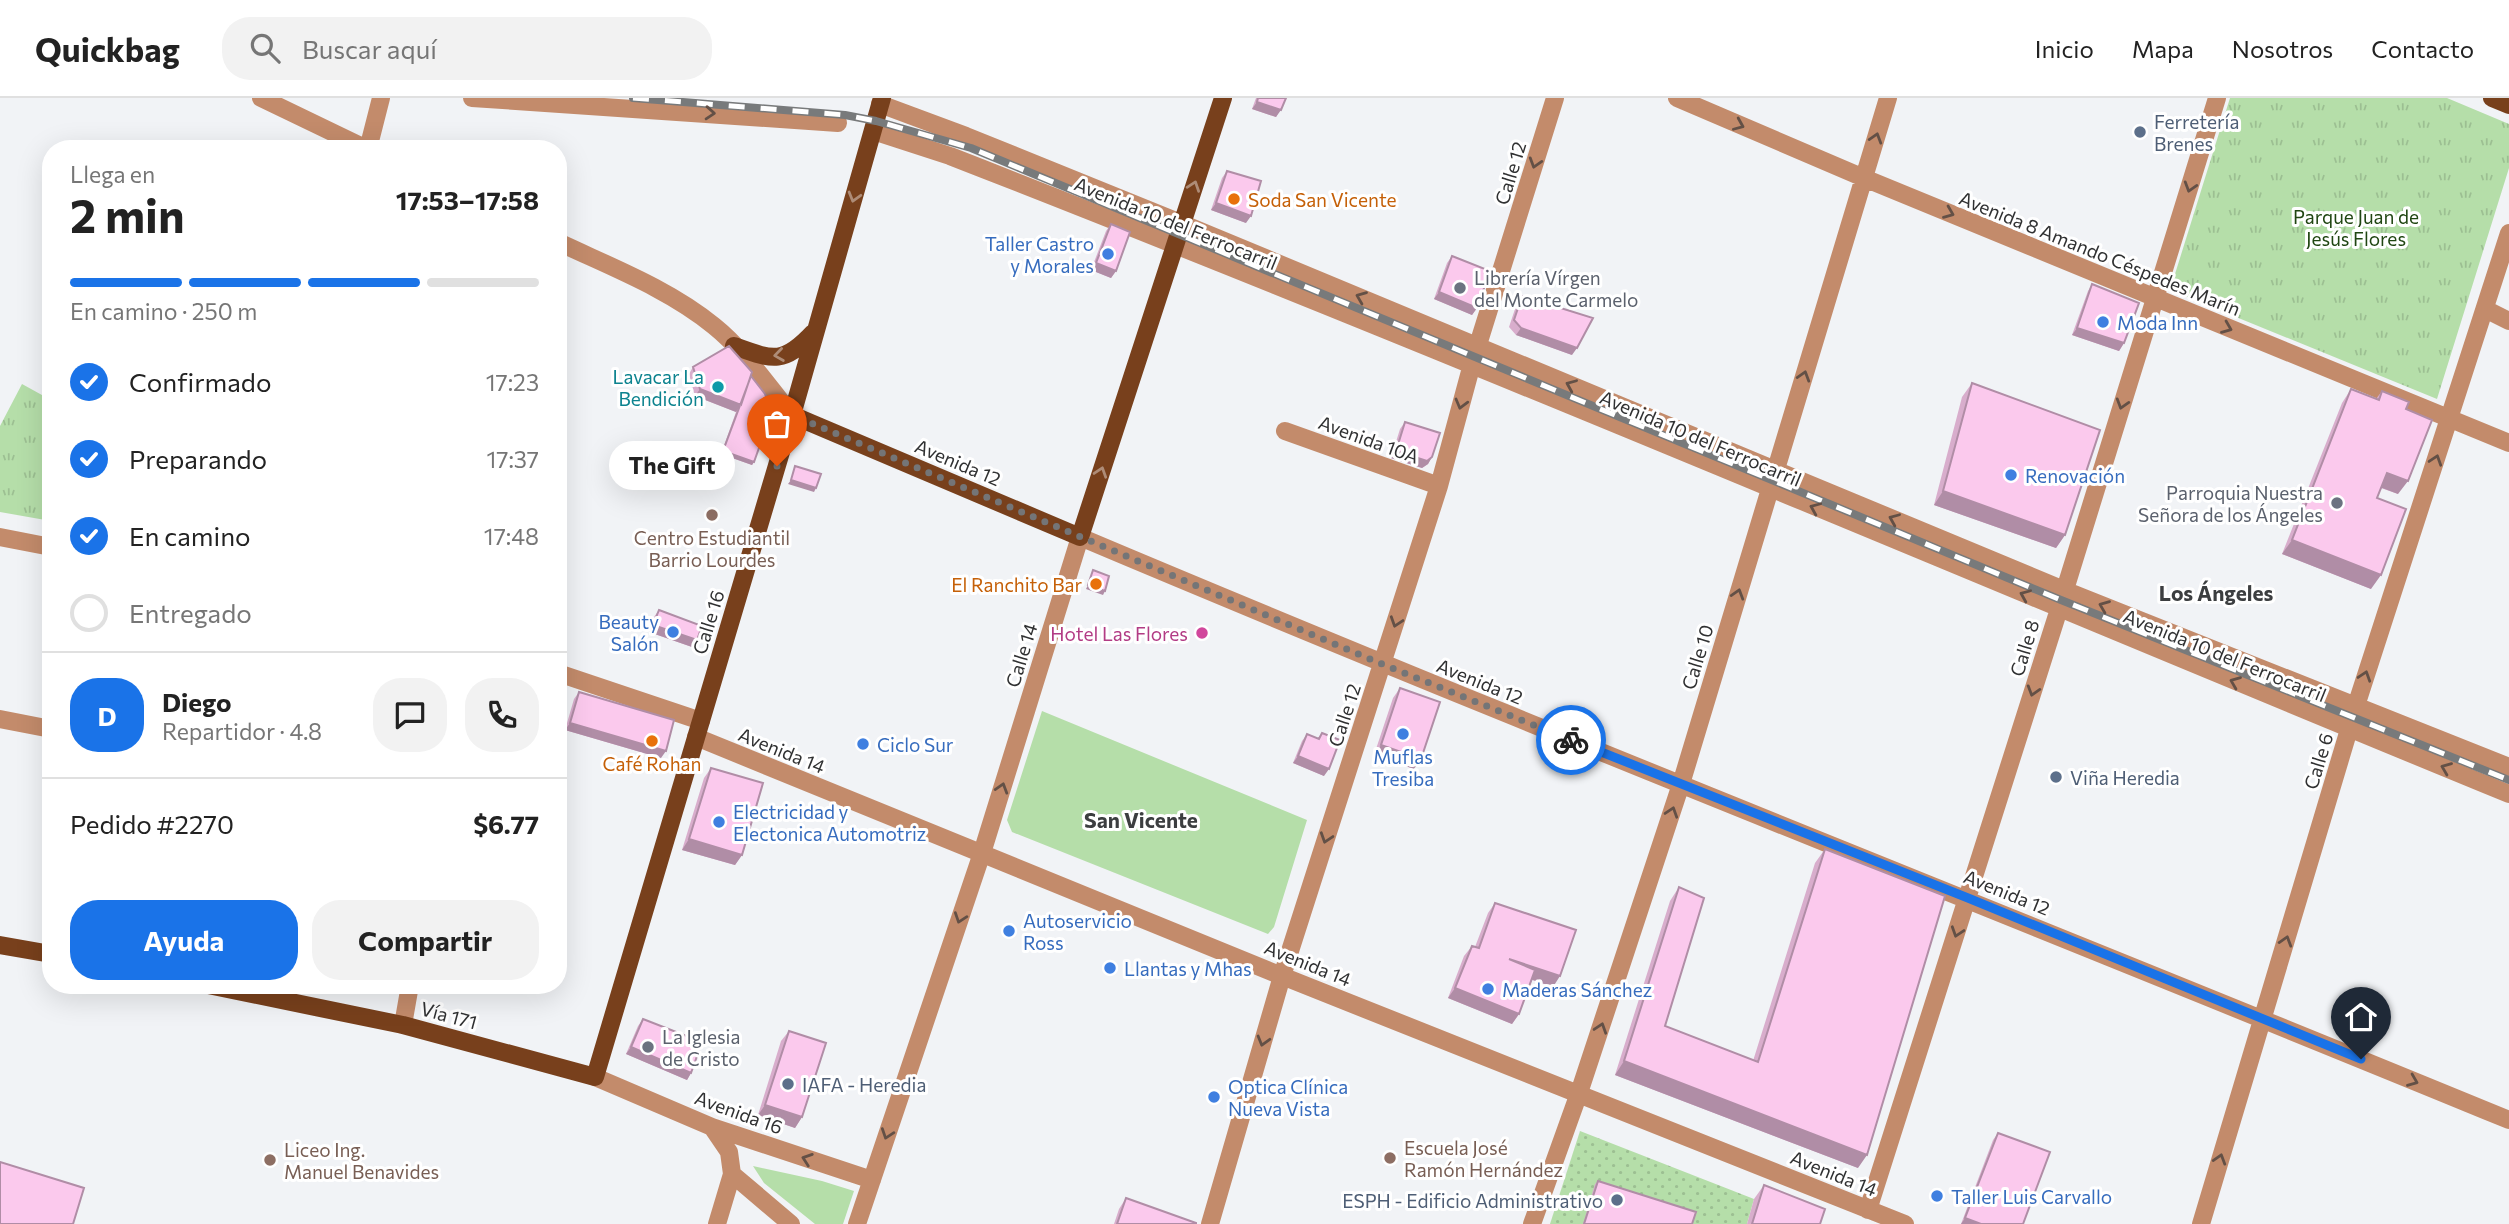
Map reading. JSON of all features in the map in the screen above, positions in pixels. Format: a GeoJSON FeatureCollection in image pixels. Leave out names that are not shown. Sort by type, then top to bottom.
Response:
{"type":"FeatureCollection","features":[{"type":"Feature","properties":{"kind":"main road","name":"Calle 14"},"geometry":{"type":"LineString","coordinates":[[1080,537],[1223,98]]}},
{"type":"Feature","properties":{"kind":"main road"},"geometry":{"type":"LineString","coordinates":[[2492,98],[2509,105]]}},
{"type":"Feature","properties":{"kind":"main road","name":"Calle 16"},"geometry":{"type":"LineString","coordinates":[[595,1077],[792,415],[881,101]]}},
{"type":"Feature","properties":{"kind":"main road"},"geometry":{"type":"LineString","coordinates":[[734,346],[774,358],[797,349],[815,330]]}},
{"type":"Feature","properties":{"kind":"main road","name":"Avenida 12"},"geometry":{"type":"LineString","coordinates":[[792,415],[1080,537]]}},
{"type":"Feature","properties":{"kind":"main road"},"geometry":{"type":"LineString","coordinates":[[0,945],[42,952]]}},
{"type":"Feature","properties":{"kind":"main road","name":"Vía 171"},"geometry":{"type":"LineString","coordinates":[[252,994],[403,1025],[595,1077]]}},
{"type":"Feature","properties":{"kind":"street"},"geometry":{"type":"LineString","coordinates":[[261,98],[348,140]]}},
{"type":"Feature","properties":{"kind":"street"},"geometry":{"type":"LineString","coordinates":[[369,140],[381,98]]}},
{"type":"Feature","properties":{"kind":"street"},"geometry":{"type":"LineString","coordinates":[[472,98],[643,103],[838,123]]}},
{"type":"Feature","properties":{"kind":"street","name":"Calle 12"},"geometry":{"type":"LineString","coordinates":[[1210,1224],[1282,975],[1439,486],[1472,363],[1555,98]]}},
{"type":"Feature","properties":{"kind":"street","name":"Avenida 8 Amando Céspedes Marín"},"geometry":{"type":"LineString","coordinates":[[1677,98],[1864,178],[2509,443]]}},
{"type":"Feature","properties":{"kind":"street","name":"Calle 10"},"geometry":{"type":"LineString","coordinates":[[1532,1224],[1579,1093],[1681,784],[1888,98]]}},
{"type":"Feature","properties":{"kind":"street","name":"Calle 8"},"geometry":{"type":"LineString","coordinates":[[1868,1210],[2059,610],[2217,98]]}},
{"type":"Feature","properties":{"kind":"street","name":"Avenida 10 del Ferrocarril"},"geometry":{"type":"LineString","coordinates":[[881,101],[2064,590],[2509,767]]}},
{"type":"Feature","properties":{"kind":"street","name":"Avenida 10 del Ferrocarril"},"geometry":{"type":"LineString","coordinates":[[873,131],[950,156],[1472,363],[2059,610],[2509,794]]}},
{"type":"Feature","properties":{"kind":"street","name":"Calle 6"},"geometry":{"type":"LineString","coordinates":[[2201,1224],[2356,706],[2509,233]]}},
{"type":"Feature","properties":{"kind":"street","name":"Avenida 12"},"geometry":{"type":"LineString","coordinates":[[567,246],[661,291],[694,310],[734,346],[792,415]]}},
{"type":"Feature","properties":{"kind":"street"},"geometry":{"type":"LineString","coordinates":[[2485,309],[2509,321]]}},
{"type":"Feature","properties":{"kind":"street","name":"Avenida 10A"},"geometry":{"type":"LineString","coordinates":[[1285,431],[1439,486]]}},
{"type":"Feature","properties":{"kind":"street"},"geometry":{"type":"LineString","coordinates":[[0,537],[42,545]]}},
{"type":"Feature","properties":{"kind":"street","name":"Avenida 12"},"geometry":{"type":"LineString","coordinates":[[1080,537],[1382,664],[1968,898],[2509,1120]]}},
{"type":"Feature","properties":{"kind":"street","name":"Calle 14"},"geometry":{"type":"LineString","coordinates":[[857,1224],[982,853],[1080,537]]}},
{"type":"Feature","properties":{"kind":"street","name":"Avenida 14"},"geometry":{"type":"LineString","coordinates":[[567,677],[698,729],[982,853],[1905,1224]]}},
{"type":"Feature","properties":{"kind":"street"},"geometry":{"type":"LineString","coordinates":[[0,719],[42,727]]}},
{"type":"Feature","properties":{"kind":"street"},"geometry":{"type":"LineString","coordinates":[[403,1025],[409,994]]}},
{"type":"Feature","properties":{"kind":"street","name":"Avenida 16"},"geometry":{"type":"LineString","coordinates":[[595,1077],[712,1127],[872,1180]]}},
{"type":"Feature","properties":{"kind":"street"},"geometry":{"type":"LineString","coordinates":[[712,1127],[729,1152],[732,1174],[717,1224]]}},
{"type":"Feature","properties":{"kind":"street"},"geometry":{"type":"LineString","coordinates":[[732,1174],[791,1224]]}},
{"type":"Feature","properties":{"kind":"green space","name":"Parque Juan de Jesús Flores"},"geometry":{"type":"Polygon","coordinates":[[[2230,98],[2447,98],[2509,124],[2509,168],[2437,399],[2170,290],[2230,98]]]}},
{"type":"Feature","properties":{"kind":"green space"},"geometry":{"type":"Polygon","coordinates":[[[22,384],[42,395],[42,519],[0,512],[0,426],[22,384]]]}},
{"type":"Feature","properties":{"kind":"green space"},"geometry":{"type":"Polygon","coordinates":[[[1042,711],[1307,820],[1274,927],[1268,934],[1012,832],[1007,820],[1042,711]]]}},
{"type":"Feature","properties":{"kind":"green space"},"geometry":{"type":"Polygon","coordinates":[[[1580,1131],[1754,1199],[1747,1224],[1550,1224],[1580,1131]]]}},
{"type":"Feature","properties":{"kind":"green space"},"geometry":{"type":"Polygon","coordinates":[[[753,1166],[854,1191],[843,1224],[815,1224],[764,1183],[753,1166]]]}},
{"type":"Feature","properties":{"kind":"building"},"geometry":{"type":"Polygon","coordinates":[[[1258,98],[1286,98],[1281,110],[1257,102],[1258,98]]]}},
{"type":"Feature","properties":{"kind":"building","name":"Soda San Vicente"},"geometry":{"type":"Polygon","coordinates":[[[1227,171],[1261,181],[1251,216],[1216,203],[1227,171]]]}},
{"type":"Feature","properties":{"kind":"building","name":"Taller Castro y Morales"},"geometry":{"type":"Polygon","coordinates":[[[1111,224],[1130,232],[1116,271],[1096,263],[1111,224]]]}},
{"type":"Feature","properties":{"kind":"building","name":"Librería Vírgen del Monte Carmelo"},"geometry":{"type":"Polygon","coordinates":[[[1452,256],[1490,271],[1477,308],[1439,292],[1452,256]]]}},
{"type":"Feature","properties":{"kind":"building","name":"Moda Inn"},"geometry":{"type":"Polygon","coordinates":[[[2092,284],[2139,303],[2124,343],[2077,328],[2092,284]]]}},
{"type":"Feature","properties":{"kind":"building"},"geometry":{"type":"Polygon","coordinates":[[[1522,296],[1593,318],[1577,348],[1521,328],[1514,320],[1522,296]]]}},
{"type":"Feature","properties":{"kind":"building","name":"Lavacar La Bendición"},"geometry":{"type":"Polygon","coordinates":[[[729,346],[752,372],[741,405],[700,389],[693,367],[729,346]]]}},
{"type":"Feature","properties":{"kind":"building"},"geometry":{"type":"Polygon","coordinates":[[[751,376],[765,394],[772,411],[754,462],[723,451],[751,376]]]}},
{"type":"Feature","properties":{"kind":"building","name":"Renovación"},"geometry":{"type":"Polygon","coordinates":[[[1972,383],[2100,430],[2065,535],[1943,491],[1972,383]]]}},
{"type":"Feature","properties":{"kind":"building","name":"Parroquia Nuestra Señora de los Ángeles"},"geometry":{"type":"Polygon","coordinates":[[[2351,389],[2379,400],[2382,391],[2409,402],[2406,409],[2432,420],[2408,481],[2387,473],[2377,498],[2406,509],[2381,575],[2292,540],[2351,389]]]}},
{"type":"Feature","properties":{"kind":"building"},"geometry":{"type":"Polygon","coordinates":[[[1405,422],[1440,433],[1432,457],[1427,461],[1396,451],[1405,422]]]}},
{"type":"Feature","properties":{"kind":"building"},"geometry":{"type":"Polygon","coordinates":[[[795,466],[821,474],[816,488],[791,480],[795,466]]]}},
{"type":"Feature","properties":{"kind":"building","name":"El Ranchito Bar"},"geometry":{"type":"Polygon","coordinates":[[[1093,570],[1109,576],[1105,591],[1088,585],[1093,570]]]}},
{"type":"Feature","properties":{"kind":"building"},"geometry":{"type":"Polygon","coordinates":[[[659,610],[702,626],[697,640],[653,625],[659,610]]]}},
{"type":"Feature","properties":{"kind":"building","name":"Muflas Tresiba"},"geometry":{"type":"Polygon","coordinates":[[[1400,688],[1440,702],[1421,759],[1381,745],[1400,688]]]}},
{"type":"Feature","properties":{"kind":"building"},"geometry":{"type":"Polygon","coordinates":[[[579,692],[674,720],[666,751],[570,723],[579,692]]]}},
{"type":"Feature","properties":{"kind":"building"},"geometry":{"type":"Polygon","coordinates":[[[1322,733],[1340,740],[1329,769],[1298,756],[1307,734],[1319,739],[1322,733]]]}},
{"type":"Feature","properties":{"kind":"building","name":"Electricidad y Electonica Automotriz"},"geometry":{"type":"Polygon","coordinates":[[[711,768],[763,783],[742,855],[689,839],[711,768]]]}},
{"type":"Feature","properties":{"kind":"building"},"geometry":{"type":"Polygon","coordinates":[[[1825,849],[1945,896],[1867,1155],[1624,1061],[1679,887],[1704,898],[1665,1026],[1758,1062],[1825,849]]]}},
{"type":"Feature","properties":{"kind":"building"},"geometry":{"type":"Polygon","coordinates":[[[1495,903],[1576,930],[1560,976],[1509,959],[1535,970],[1519,1014],[1455,988],[1472,946],[1479,948],[1495,903]]]}},
{"type":"Feature","properties":{"kind":"building"},"geometry":{"type":"Polygon","coordinates":[[[643,1019],[702,1042],[691,1073],[631,1047],[643,1019]]]}},
{"type":"Feature","properties":{"kind":"building","name":"IAFA - Heredia"},"geometry":{"type":"Polygon","coordinates":[[[789,1031],[826,1043],[802,1117],[765,1105],[789,1031]]]}},
{"type":"Feature","properties":{"kind":"building"},"geometry":{"type":"Polygon","coordinates":[[[1998,1133],[2050,1152],[2023,1224],[1981,1224],[1965,1218],[1998,1133]]]}},
{"type":"Feature","properties":{"kind":"building"},"geometry":{"type":"Polygon","coordinates":[[[0,1162],[84,1188],[73,1224],[0,1224],[0,1162]]]}},
{"type":"Feature","properties":{"kind":"building","name":"ESPH - Edificio Administrativo"},"geometry":{"type":"Polygon","coordinates":[[[1598,1181],[1696,1212],[1692,1224],[1584,1224],[1598,1181]]]}},
{"type":"Feature","properties":{"kind":"building"},"geometry":{"type":"Polygon","coordinates":[[[1764,1185],[1825,1209],[1820,1224],[1752,1224],[1764,1185]]]}},
{"type":"Feature","properties":{"kind":"building"},"geometry":{"type":"Polygon","coordinates":[[[1126,1198],[1196,1223],[1196,1224],[1117,1224],[1126,1198]]]}},
{"type":"Feature","properties":{"kind":"railway"},"geometry":{"type":"LineString","coordinates":[[633,98],[845,115],[971,148],[2061,600],[2509,780]]}},
{"type":"Feature","properties":{"kind":"way so far"},"geometry":{"type":"LineString","coordinates":[[777,466],[792,415],[1382,664],[1571,740]]}},
{"type":"Feature","properties":{"kind":"place","name":"Ferretería Brenes"},"geometry":{"type":"Point","coordinates":[2140,132]}},
{"type":"Feature","properties":{"kind":"place","name":"Soda San Vicente"},"geometry":{"type":"Point","coordinates":[1234,199]}},
{"type":"Feature","properties":{"kind":"place","name":"Taller Castro y Morales"},"geometry":{"type":"Point","coordinates":[1108,254]}},
{"type":"Feature","properties":{"kind":"place","name":"Librería Vírgen del Monte Carmelo"},"geometry":{"type":"Point","coordinates":[1460,288]}},
{"type":"Feature","properties":{"kind":"place","name":"Moda Inn"},"geometry":{"type":"Point","coordinates":[2103,322]}},
{"type":"Feature","properties":{"kind":"place","name":"Lavacar La Bendición"},"geometry":{"type":"Point","coordinates":[718,387]}},
{"type":"Feature","properties":{"kind":"place","name":"The Gift"},"geometry":{"type":"Point","coordinates":[777,466]}},
{"type":"Feature","properties":{"kind":"place","name":"Renovación"},"geometry":{"type":"Point","coordinates":[2011,475]}},
{"type":"Feature","properties":{"kind":"place","name":"Parroquia Nuestra Señora de los Ángeles"},"geometry":{"type":"Point","coordinates":[2337,503]}},
{"type":"Feature","properties":{"kind":"place","name":"Centro Estudiantil Barrio Lourdes"},"geometry":{"type":"Point","coordinates":[712,515]}},
{"type":"Feature","properties":{"kind":"place","name":"El Ranchito Bar"},"geometry":{"type":"Point","coordinates":[1096,584]}},
{"type":"Feature","properties":{"kind":"place","name":"Beauty Salón"},"geometry":{"type":"Point","coordinates":[673,632]}},
{"type":"Feature","properties":{"kind":"place","name":"Hotel Las Flores"},"geometry":{"type":"Point","coordinates":[1202,633]}},
{"type":"Feature","properties":{"kind":"place","name":"Muflas Tresiba"},"geometry":{"type":"Point","coordinates":[1403,734]}},
{"type":"Feature","properties":{"kind":"place","name":"Café Rohan"},"geometry":{"type":"Point","coordinates":[652,741]}},
{"type":"Feature","properties":{"kind":"place","name":"Ciclo Sur"},"geometry":{"type":"Point","coordinates":[863,744]}},
{"type":"Feature","properties":{"kind":"place","name":"Viña Heredia"},"geometry":{"type":"Point","coordinates":[2056,777]}},
{"type":"Feature","properties":{"kind":"place","name":"Electricidad y Electonica Automotriz"},"geometry":{"type":"Point","coordinates":[719,822]}},
{"type":"Feature","properties":{"kind":"place","name":"Autoservicio Ross"},"geometry":{"type":"Point","coordinates":[1009,931]}},
{"type":"Feature","properties":{"kind":"place","name":"Llantas y Mhas"},"geometry":{"type":"Point","coordinates":[1110,968]}},
{"type":"Feature","properties":{"kind":"place","name":"Maderas Sánchez"},"geometry":{"type":"Point","coordinates":[1488,989]}},
{"type":"Feature","properties":{"kind":"place","name":"La Iglesia de Cristo"},"geometry":{"type":"Point","coordinates":[648,1047]}},
{"type":"Feature","properties":{"kind":"place","name":"IAFA - Heredia"},"geometry":{"type":"Point","coordinates":[788,1084]}},
{"type":"Feature","properties":{"kind":"place","name":"Optica Clínica Nueva Vista"},"geometry":{"type":"Point","coordinates":[1214,1097]}},
{"type":"Feature","properties":{"kind":"place","name":"Escuela José Ramón Hernández"},"geometry":{"type":"Point","coordinates":[1390,1158]}},
{"type":"Feature","properties":{"kind":"place","name":"Liceo Ing. Manuel Benavides"},"geometry":{"type":"Point","coordinates":[270,1160]}},
{"type":"Feature","properties":{"kind":"place","name":"Taller Luis Carvallo"},"geometry":{"type":"Point","coordinates":[1937,1196]}},
{"type":"Feature","properties":{"kind":"place","name":"ESPH - Edificio Administrativo"},"geometry":{"type":"Point","coordinates":[1617,1200]}},
{"type":"Feature","properties":{"kind":"district","name":"Los Ángeles"},"geometry":{"type":"Point","coordinates":[2216,592]}},
{"type":"Feature","properties":{"kind":"district","name":"San Vicente"},"geometry":{"type":"Point","coordinates":[1141,819]}},
{"type":"Feature","properties":{"kind":"route"},"geometry":{"type":"LineString","coordinates":[[1571,740],[1968,898],[2361,1059]]}}]}
